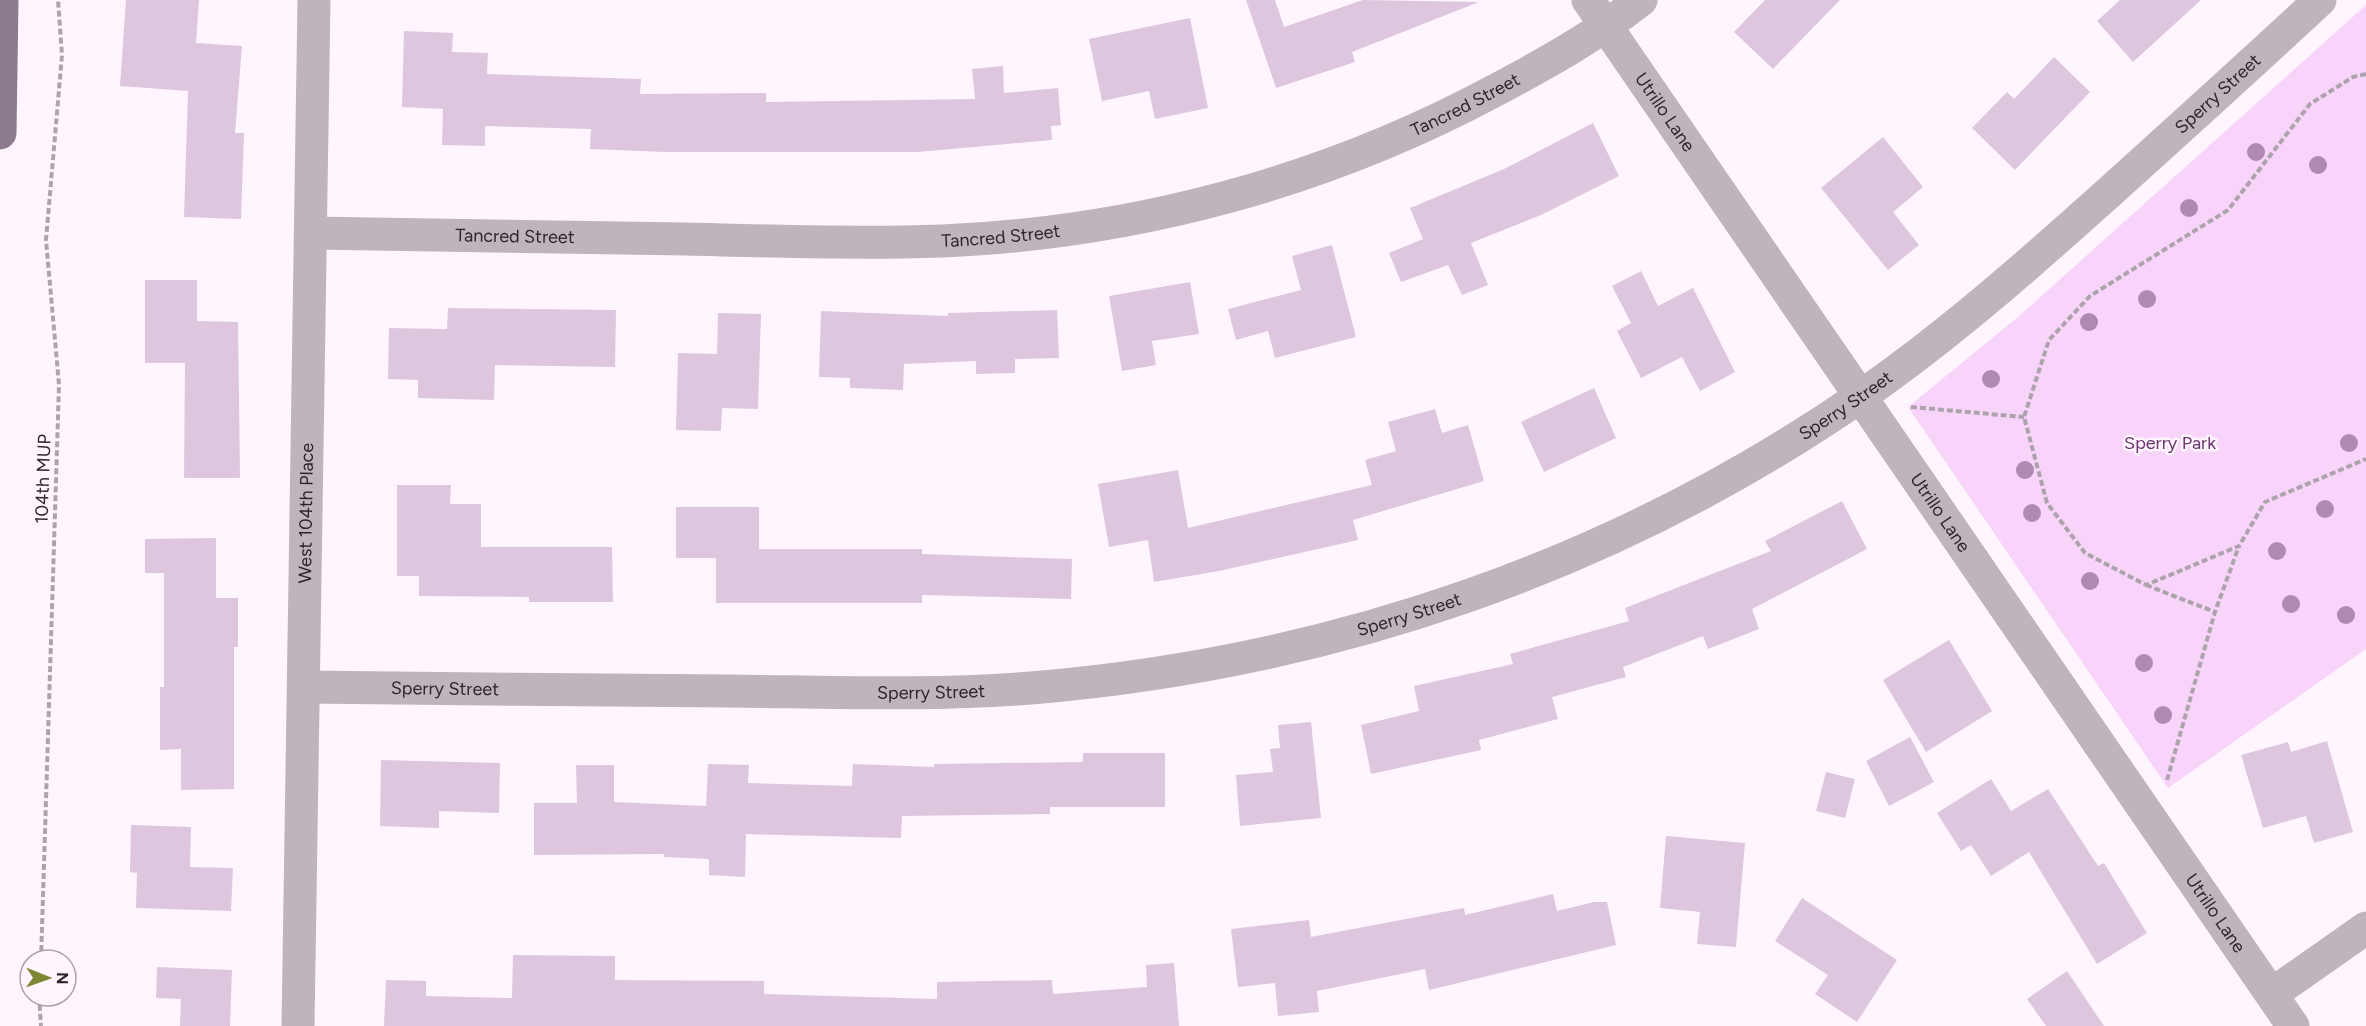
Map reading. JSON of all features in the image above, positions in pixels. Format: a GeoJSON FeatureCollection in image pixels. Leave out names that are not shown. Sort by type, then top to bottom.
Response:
{"type":"FeatureCollection","features":[{"type":"Feature","properties":{"kind":"main road"},"geometry":{"type":"LineString","coordinates":[[0,133],[2,0]]}},
{"type":"Feature","properties":{"kind":"street","name":"West 104th Place"},"geometry":{"type":"LineString","coordinates":[[298,1026],[314,0]]}},
{"type":"Feature","properties":{"kind":"street","name":"Utrillo Lane"},"geometry":{"type":"LineString","coordinates":[[1588,0],[2293,1026]]}},
{"type":"Feature","properties":{"kind":"street","name":"Tancred Street"},"geometry":{"type":"LineString","coordinates":[[311,233],[848,242],[944,241],[1053,231],[1117,222],[1204,204],[1300,177],[1372,150],[1431,125],[1606,27],[1641,0]]}},
{"type":"Feature","properties":{"kind":"street","name":"Sperry Street"},"geometry":{"type":"LineString","coordinates":[[305,687],[872,693],[1026,688],[1108,680],[1237,659],[1364,630],[1427,612],[1520,579],[1714,489],[1861,396],[1944,336],[2031,262],[2320,0]]}},
{"type":"Feature","properties":{"kind":"street"},"geometry":{"type":"LineString","coordinates":[[2272,994],[2366,928]]}},
{"type":"Feature","properties":{"kind":"path","name":"104th MUP"},"geometry":{"type":"LineString","coordinates":[[40,948],[59,385],[46,240],[62,56],[58,0]]}},
{"type":"Feature","properties":{"kind":"path"},"geometry":{"type":"LineString","coordinates":[[2215,612],[2146,585],[2085,553],[2047,503],[2024,417],[2049,340],[2090,296],[2228,210],[2310,104],[2353,77],[2366,74]]}},
{"type":"Feature","properties":{"kind":"path"},"geometry":{"type":"LineString","coordinates":[[1918,417],[1911,407],[2024,417]]}},
{"type":"Feature","properties":{"kind":"path"},"geometry":{"type":"LineString","coordinates":[[2161,769],[2168,778],[2215,612],[2240,546],[2265,502],[2366,459]]}},
{"type":"Feature","properties":{"kind":"path"},"geometry":{"type":"LineString","coordinates":[[2146,585],[2240,546]]}},
{"type":"Feature","properties":{"kind":"path"},"geometry":{"type":"LineString","coordinates":[[40,1008],[41,1026]]}},
{"type":"Feature","properties":{"kind":"green space","name":"Sperry Park"},"geometry":{"type":"Polygon","coordinates":[[[2366,5],[2366,649],[2168,788],[1908,407],[2018,317],[2366,5]]]}},
{"type":"Feature","properties":{"kind":"building"},"geometry":{"type":"Polygon","coordinates":[[[126,0],[199,0],[196,43],[242,46],[235,133],[244,133],[241,219],[184,217],[188,91],[120,86],[126,0]]]}},
{"type":"Feature","properties":{"kind":"building"},"geometry":{"type":"Polygon","coordinates":[[[1246,0],[1275,0],[1284,27],[1363,0],[1479,2],[1352,52],[1355,62],[1276,88],[1246,0]]]}},
{"type":"Feature","properties":{"kind":"building"},"geometry":{"type":"Polygon","coordinates":[[[1765,0],[1840,0],[1773,69],[1734,32],[1765,0]]]}},
{"type":"Feature","properties":{"kind":"building"},"geometry":{"type":"Polygon","coordinates":[[[2120,0],[2201,0],[2133,62],[2097,21],[2120,0]]]}},
{"type":"Feature","properties":{"kind":"building"},"geometry":{"type":"Polygon","coordinates":[[[1190,18],[1208,108],[1155,119],[1149,91],[1102,101],[1089,39],[1190,18]]]}},
{"type":"Feature","properties":{"kind":"building"},"geometry":{"type":"Polygon","coordinates":[[[404,31],[453,33],[452,52],[488,53],[487,74],[641,79],[640,94],[766,93],[766,102],[975,99],[972,69],[1003,66],[1004,93],[1058,88],[1061,125],[1051,126],[1052,140],[918,152],[664,152],[590,149],[591,129],[485,126],[485,146],[442,145],[443,109],[402,107],[404,31]]]}},
{"type":"Feature","properties":{"kind":"building"},"geometry":{"type":"Polygon","coordinates":[[[2054,57],[2090,92],[2015,170],[1972,128],[2007,92],[2014,99],[2054,57]]]}},
{"type":"Feature","properties":{"kind":"building"},"geometry":{"type":"Polygon","coordinates":[[[1593,123],[1619,176],[1541,215],[1471,243],[1488,285],[1462,295],[1448,265],[1401,282],[1389,253],[1423,239],[1410,208],[1504,169],[1593,123]]]}},
{"type":"Feature","properties":{"kind":"building"},"geometry":{"type":"Polygon","coordinates":[[[1883,137],[1923,187],[1893,212],[1919,245],[1888,270],[1821,188],[1883,137]]]}},
{"type":"Feature","properties":{"kind":"building"},"geometry":{"type":"Polygon","coordinates":[[[1332,245],[1356,337],[1275,358],[1268,331],[1236,340],[1228,309],[1301,290],[1292,256],[1332,245]]]}},
{"type":"Feature","properties":{"kind":"building"},"geometry":{"type":"Polygon","coordinates":[[[1641,271],[1658,306],[1693,288],[1735,372],[1700,391],[1682,357],[1641,378],[1617,331],[1631,323],[1612,286],[1641,271]]]}},
{"type":"Feature","properties":{"kind":"building"},"geometry":{"type":"Polygon","coordinates":[[[145,280],[197,280],[197,321],[238,322],[240,478],[184,478],[185,363],[145,363],[145,280]]]}},
{"type":"Feature","properties":{"kind":"building"},"geometry":{"type":"Polygon","coordinates":[[[1190,282],[1199,334],[1152,341],[1156,365],[1122,371],[1109,296],[1190,282]]]}},
{"type":"Feature","properties":{"kind":"building"},"geometry":{"type":"Polygon","coordinates":[[[448,308],[616,310],[615,367],[495,365],[494,400],[418,398],[418,380],[388,379],[389,328],[447,329],[448,308]]]}},
{"type":"Feature","properties":{"kind":"building"},"geometry":{"type":"Polygon","coordinates":[[[1057,310],[1059,358],[1015,359],[1015,373],[976,374],[976,361],[904,364],[903,390],[850,388],[850,378],[819,377],[821,311],[948,316],[948,313],[1057,310]]]}},
{"type":"Feature","properties":{"kind":"building"},"geometry":{"type":"Polygon","coordinates":[[[718,313],[761,314],[758,409],[722,408],[721,431],[676,430],[678,353],[717,354],[718,313]]]}},
{"type":"Feature","properties":{"kind":"building"},"geometry":{"type":"Polygon","coordinates":[[[1594,388],[1616,438],[1544,472],[1521,422],[1594,388]]]}},
{"type":"Feature","properties":{"kind":"building"},"geometry":{"type":"Polygon","coordinates":[[[1435,409],[1442,433],[1468,425],[1484,481],[1353,520],[1358,540],[1219,571],[1154,582],[1148,540],[1109,547],[1098,484],[1178,470],[1188,528],[1372,485],[1365,460],[1396,451],[1388,422],[1435,409]]]}},
{"type":"Feature","properties":{"kind":"building"},"geometry":{"type":"Polygon","coordinates":[[[397,485],[451,485],[450,504],[481,504],[481,547],[612,547],[613,602],[529,602],[529,597],[419,596],[419,576],[397,576],[397,485]]]}},
{"type":"Feature","properties":{"kind":"building"},"geometry":{"type":"Polygon","coordinates":[[[1842,501],[1867,549],[1752,609],[1759,629],[1708,649],[1703,636],[1623,667],[1626,677],[1552,697],[1558,719],[1479,740],[1481,750],[1371,774],[1361,725],[1419,711],[1414,686],[1513,664],[1510,654],[1629,621],[1625,608],[1771,551],[1765,541],[1842,501]]]}},
{"type":"Feature","properties":{"kind":"building"},"geometry":{"type":"Polygon","coordinates":[[[676,507],[759,507],[759,549],[922,549],[922,554],[1072,559],[1071,599],[922,595],[922,603],[716,603],[716,558],[676,558],[676,507]]]}},
{"type":"Feature","properties":{"kind":"building"},"geometry":{"type":"Polygon","coordinates":[[[216,538],[216,598],[238,598],[238,647],[234,647],[234,789],[181,790],[181,749],[160,750],[160,687],[164,687],[164,573],[145,573],[145,539],[216,538]]]}},
{"type":"Feature","properties":{"kind":"building"},"geometry":{"type":"Polygon","coordinates":[[[1949,640],[1992,711],[1926,752],[1883,680],[1949,640]]]}},
{"type":"Feature","properties":{"kind":"building"},"geometry":{"type":"Polygon","coordinates":[[[1311,722],[1321,818],[1240,826],[1236,775],[1273,772],[1270,749],[1280,748],[1278,725],[1311,722]]]}},
{"type":"Feature","properties":{"kind":"building"},"geometry":{"type":"Polygon","coordinates":[[[1910,737],[1934,782],[1889,806],[1866,761],[1910,737]]]}},
{"type":"Feature","properties":{"kind":"building"},"geometry":{"type":"Polygon","coordinates":[[[2327,741],[2353,832],[2314,843],[2306,816],[2263,828],[2241,755],[2288,742],[2291,752],[2327,741]]]}},
{"type":"Feature","properties":{"kind":"building"},"geometry":{"type":"Polygon","coordinates":[[[1083,753],[1165,753],[1165,807],[1050,807],[1050,814],[902,816],[901,838],[746,834],[745,877],[709,875],[709,859],[664,857],[664,854],[534,855],[534,803],[577,803],[576,765],[614,765],[614,802],[706,806],[708,764],[749,765],[748,783],[852,786],[853,764],[934,767],[934,764],[1083,762],[1083,753]]]}},
{"type":"Feature","properties":{"kind":"building"},"geometry":{"type":"Polygon","coordinates":[[[381,760],[500,763],[499,813],[439,811],[439,828],[380,826],[381,760]]]}},
{"type":"Feature","properties":{"kind":"building"},"geometry":{"type":"Polygon","coordinates":[[[1826,772],[1855,779],[1845,818],[1816,811],[1826,772]]]}},
{"type":"Feature","properties":{"kind":"building"},"geometry":{"type":"Polygon","coordinates":[[[1991,779],[2011,811],[2048,789],[2098,866],[2104,863],[2147,933],[2097,964],[2029,852],[1991,876],[1971,845],[1961,851],[1937,813],[1991,779]]]}},
{"type":"Feature","properties":{"kind":"building"},"geometry":{"type":"Polygon","coordinates":[[[131,825],[191,827],[190,867],[233,868],[231,911],[136,908],[137,873],[130,872],[131,825]]]}},
{"type":"Feature","properties":{"kind":"building"},"geometry":{"type":"Polygon","coordinates":[[[1666,836],[1745,843],[1736,947],[1697,944],[1700,912],[1660,908],[1666,836]]]}},
{"type":"Feature","properties":{"kind":"building"},"geometry":{"type":"Polygon","coordinates":[[[1553,894],[1557,911],[1594,902],[1607,902],[1616,945],[1429,990],[1425,969],[1317,991],[1319,1012],[1278,1016],[1275,983],[1238,987],[1231,929],[1309,920],[1311,937],[1464,908],[1465,915],[1553,894]]]}},
{"type":"Feature","properties":{"kind":"building"},"geometry":{"type":"Polygon","coordinates":[[[1802,898],[1897,960],[1857,1022],[1815,994],[1828,975],[1775,941],[1802,898]]]}},
{"type":"Feature","properties":{"kind":"building"},"geometry":{"type":"Polygon","coordinates":[[[513,955],[615,956],[615,980],[764,981],[764,994],[937,999],[937,982],[1052,980],[1053,994],[1147,987],[1146,965],[1174,963],[1179,1026],[384,1026],[386,980],[426,981],[426,996],[512,998],[513,955]]]}},
{"type":"Feature","properties":{"kind":"building"},"geometry":{"type":"Polygon","coordinates":[[[157,967],[232,970],[230,1026],[180,1026],[181,999],[156,998],[157,967]]]}},
{"type":"Feature","properties":{"kind":"building"},"geometry":{"type":"Polygon","coordinates":[[[2067,971],[2104,1026],[2046,1026],[2027,999],[2067,971]]]}}]}
